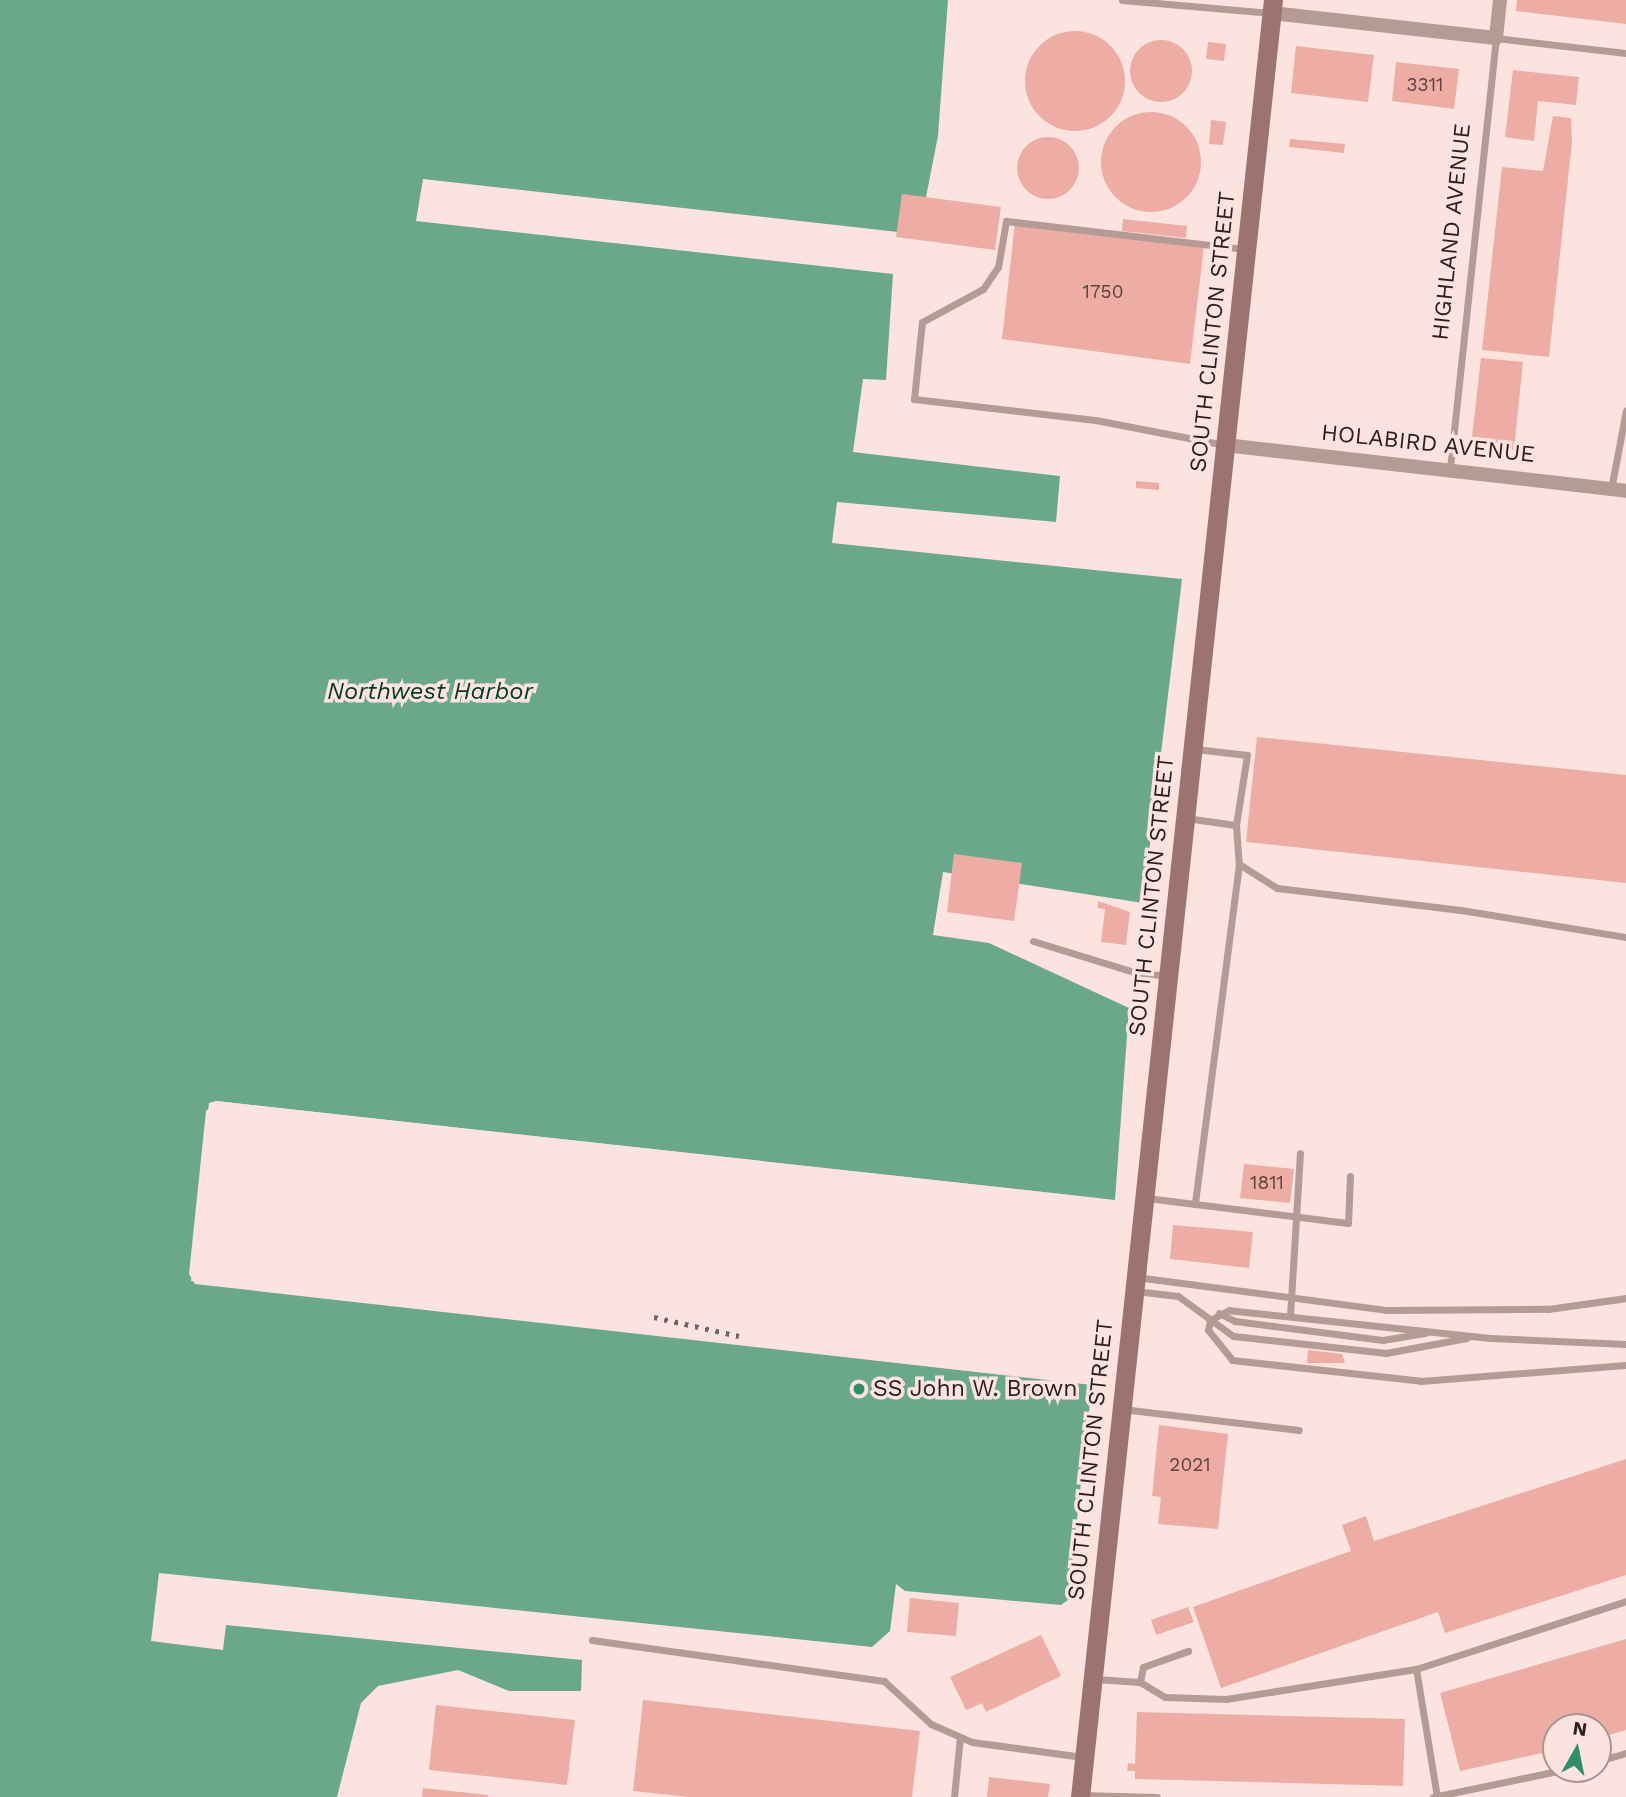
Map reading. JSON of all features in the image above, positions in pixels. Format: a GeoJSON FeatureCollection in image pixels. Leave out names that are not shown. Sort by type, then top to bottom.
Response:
{"type":"FeatureCollection","features":[{"type":"Feature","properties":{"kind":"main road","name":"SOUTH CLINTON STREET"},"geometry":{"type":"LineString","coordinates":[[1080,1796],[1273,6]]}},
{"type":"Feature","properties":{"kind":"street","name":"HIGHLAND AVENUE"},"geometry":{"type":"LineString","coordinates":[[1496,38],[1500,0]]}},
{"type":"Feature","properties":{"kind":"street"},"geometry":{"type":"LineString","coordinates":[[1273,6],[1496,38]]}},
{"type":"Feature","properties":{"kind":"street","name":"HOLABIRD AVENUE"},"geometry":{"type":"LineString","coordinates":[[1225,445],[1450,468],[1618,490]]}},
{"type":"Feature","properties":{"kind":"lane"},"geometry":{"type":"LineString","coordinates":[[1122,0],[1273,6]]}},
{"type":"Feature","properties":{"kind":"lane"},"geometry":{"type":"LineString","coordinates":[[1496,38],[1626,52]]}},
{"type":"Feature","properties":{"kind":"lane","name":"HIGHLAND AVENUE"},"geometry":{"type":"LineString","coordinates":[[1450,468],[1496,38]]}},
{"type":"Feature","properties":{"kind":"lane"},"geometry":{"type":"LineString","coordinates":[[1225,445],[1095,420],[914,399],[922,322],[983,289],[998,267],[1006,220],[1247,249]]}},
{"type":"Feature","properties":{"kind":"lane"},"geometry":{"type":"LineString","coordinates":[[1618,490],[1626,410]]}},
{"type":"Feature","properties":{"kind":"lane"},"geometry":{"type":"LineString","coordinates":[[1193,748],[1247,755],[1236,825],[1239,864],[1195,1204]]}},
{"type":"Feature","properties":{"kind":"lane"},"geometry":{"type":"LineString","coordinates":[[1185,818],[1236,825]]}},
{"type":"Feature","properties":{"kind":"lane"},"geometry":{"type":"LineString","coordinates":[[1239,864],[1277,888],[1461,910],[1626,937]]}},
{"type":"Feature","properties":{"kind":"lane"},"geometry":{"type":"LineString","coordinates":[[1033,941],[1134,972],[1168,976]]}},
{"type":"Feature","properties":{"kind":"lane"},"geometry":{"type":"LineString","coordinates":[[1290,1316],[1300,1153]]}},
{"type":"Feature","properties":{"kind":"lane"},"geometry":{"type":"LineString","coordinates":[[1144,1197],[1348,1223],[1350,1176]]}},
{"type":"Feature","properties":{"kind":"lane"},"geometry":{"type":"LineString","coordinates":[[1135,1284],[1385,1310],[1548,1308],[1626,1298]]}},
{"type":"Feature","properties":{"kind":"lane"},"geometry":{"type":"LineString","coordinates":[[1135,1284],[1178,1296],[1233,1336],[1386,1353],[1475,1336]]}},
{"type":"Feature","properties":{"kind":"lane"},"geometry":{"type":"LineString","coordinates":[[1210,1320],[1219,1313],[1290,1316],[1475,1336],[1626,1344]]}},
{"type":"Feature","properties":{"kind":"lane"},"geometry":{"type":"LineString","coordinates":[[1219,1313],[1235,1321],[1382,1340],[1435,1332]]}},
{"type":"Feature","properties":{"kind":"lane"},"geometry":{"type":"LineString","coordinates":[[1210,1320],[1212,1342],[1222,1354],[1251,1364],[1421,1381],[1626,1365]]}},
{"type":"Feature","properties":{"kind":"lane"},"geometry":{"type":"LineString","coordinates":[[1122,1409],[1299,1430]]}},
{"type":"Feature","properties":{"kind":"lane"},"geometry":{"type":"LineString","coordinates":[[1093,1678],[1140,1682],[1165,1697],[1226,1699],[1416,1670],[1626,1601]]}},
{"type":"Feature","properties":{"kind":"lane"},"geometry":{"type":"LineString","coordinates":[[593,1640],[884,1681],[931,1724],[960,1737],[1021,1752],[1084,1757]]}},
{"type":"Feature","properties":{"kind":"lane"},"geometry":{"type":"LineString","coordinates":[[1140,1682],[1143,1667],[1188,1651]]}},
{"type":"Feature","properties":{"kind":"lane"},"geometry":{"type":"LineString","coordinates":[[1416,1670],[1435,1797],[1542,1774]]}},
{"type":"Feature","properties":{"kind":"lane"},"geometry":{"type":"LineString","coordinates":[[954,1797],[960,1737]]}},
{"type":"Feature","properties":{"kind":"lane"},"geometry":{"type":"LineString","coordinates":[[1080,1796],[1157,1797]]}},
{"type":"Feature","properties":{"kind":"water","name":"Northwest Harbor"},"geometry":{"type":"Polygon","coordinates":[[[0,0],[948,0],[938,136],[926,197],[904,202],[898,232],[423,179],[416,221],[893,274],[886,380],[863,379],[853,452],[1060,476],[1056,522],[837,502],[832,543],[1182,579],[1143,903],[943,872],[933,935],[989,943],[1129,1008],[1115,1200],[216,1101],[209,1103],[191,1281],[1092,1385],[1068,1600],[1061,1605],[905,1591],[896,1584],[890,1631],[872,1647],[159,1573],[151,1641],[223,1650],[226,1625],[582,1660],[581,1691],[509,1691],[458,1670],[378,1686],[361,1703],[337,1797],[0,1797],[0,0]]]}},
{"type":"Feature","properties":{"kind":"pier"},"geometry":{"type":"Polygon","coordinates":[[[216,1101],[1115,1200],[216,1105],[209,1111],[196,1280],[1092,1385],[195,1284],[189,1274],[206,1111],[216,1101]]]}},
{"type":"Feature","properties":{"kind":"building"},"geometry":{"type":"Polygon","coordinates":[[[1517,0],[1626,0],[1626,24],[1516,11],[1517,0]]]}},
{"type":"Feature","properties":{"kind":"building"},"geometry":{"type":"Polygon","coordinates":[[[1075,31],[1094,35],[1110,46],[1121,62],[1125,81],[1121,100],[1110,116],[1094,127],[1075,131],[1056,127],[1040,116],[1029,100],[1025,81],[1029,62],[1040,46],[1056,35],[1075,31]]]}},
{"type":"Feature","properties":{"kind":"building"},"geometry":{"type":"Polygon","coordinates":[[[1161,40],[1183,49],[1192,71],[1183,93],[1161,102],[1139,93],[1130,71],[1139,49],[1161,40]]]}},
{"type":"Feature","properties":{"kind":"building"},"geometry":{"type":"Polygon","coordinates":[[[1208,42],[1226,44],[1224,61],[1206,59],[1208,42]]]}},
{"type":"Feature","properties":{"kind":"building"},"geometry":{"type":"Polygon","coordinates":[[[1296,46],[1374,55],[1368,102],[1291,93],[1296,46]]]}},
{"type":"Feature","properties":{"kind":"building"},"geometry":{"type":"Polygon","coordinates":[[[1396,62],[1459,69],[1454,109],[1392,101],[1396,62]]]}},
{"type":"Feature","properties":{"kind":"building"},"geometry":{"type":"Polygon","coordinates":[[[1513,70],[1579,77],[1576,105],[1538,101],[1534,141],[1505,137],[1513,70]]]}},
{"type":"Feature","properties":{"kind":"building"},"geometry":{"type":"Polygon","coordinates":[[[1151,112],[1170,116],[1186,127],[1197,143],[1201,162],[1197,181],[1186,197],[1170,208],[1151,212],[1132,208],[1116,197],[1105,181],[1101,162],[1105,143],[1116,127],[1132,116],[1151,112]]]}},
{"type":"Feature","properties":{"kind":"building"},"geometry":{"type":"Polygon","coordinates":[[[1553,116],[1571,118],[1572,142],[1549,357],[1482,350],[1502,167],[1543,171],[1553,116]]]}},
{"type":"Feature","properties":{"kind":"building"},"geometry":{"type":"Polygon","coordinates":[[[1211,120],[1226,122],[1223,145],[1209,144],[1211,120]]]}},
{"type":"Feature","properties":{"kind":"building"},"geometry":{"type":"Polygon","coordinates":[[[1048,137],[1070,146],[1079,168],[1070,190],[1048,199],[1026,190],[1017,168],[1026,146],[1048,137]]]}},
{"type":"Feature","properties":{"kind":"building"},"geometry":{"type":"Polygon","coordinates":[[[1290,139],[1345,144],[1344,153],[1289,147],[1290,139]]]}},
{"type":"Feature","properties":{"kind":"building"},"geometry":{"type":"Polygon","coordinates":[[[902,194],[1001,207],[995,250],[896,237],[902,194]]]}},
{"type":"Feature","properties":{"kind":"building"},"geometry":{"type":"Polygon","coordinates":[[[1123,219],[1187,226],[1186,238],[1122,231],[1123,219]]]}},
{"type":"Feature","properties":{"kind":"building"},"geometry":{"type":"Polygon","coordinates":[[[1015,223],[1204,246],[1190,364],[1002,339],[1015,223]]]}},
{"type":"Feature","properties":{"kind":"building"},"geometry":{"type":"Polygon","coordinates":[[[1481,358],[1523,362],[1514,450],[1471,446],[1481,358]]]}},
{"type":"Feature","properties":{"kind":"building"},"geometry":{"type":"Polygon","coordinates":[[[1136,481],[1159,483],[1159,490],[1136,488],[1136,481]]]}},
{"type":"Feature","properties":{"kind":"building"},"geometry":{"type":"Polygon","coordinates":[[[1257,737],[1626,775],[1626,883],[1246,842],[1257,737]]]}},
{"type":"Feature","properties":{"kind":"building"},"geometry":{"type":"Polygon","coordinates":[[[954,854],[1022,863],[1014,921],[947,912],[954,854]]]}},
{"type":"Feature","properties":{"kind":"building"},"geometry":{"type":"Polygon","coordinates":[[[1098,901],[1130,912],[1126,945],[1101,942],[1105,909],[1098,908],[1098,901]]]}},
{"type":"Feature","properties":{"kind":"building"},"geometry":{"type":"Polygon","coordinates":[[[1244,1164],[1294,1169],[1290,1203],[1240,1198],[1244,1164]]]}},
{"type":"Feature","properties":{"kind":"building"},"geometry":{"type":"Polygon","coordinates":[[[1173,1225],[1253,1232],[1249,1268],[1170,1259],[1173,1225]]]}},
{"type":"Feature","properties":{"kind":"building"},"geometry":{"type":"Polygon","coordinates":[[[1308,1350],[1342,1354],[1345,1363],[1307,1363],[1308,1350]]]}},
{"type":"Feature","properties":{"kind":"building"},"geometry":{"type":"Polygon","coordinates":[[[1159,1425],[1228,1434],[1218,1529],[1158,1524],[1161,1497],[1152,1496],[1159,1425]]]}},
{"type":"Feature","properties":{"kind":"building"},"geometry":{"type":"Polygon","coordinates":[[[1626,1459],[1626,1575],[1445,1633],[1438,1612],[1221,1688],[1193,1607],[1351,1551],[1342,1525],[1366,1516],[1374,1541],[1626,1459]]]}},
{"type":"Feature","properties":{"kind":"building"},"geometry":{"type":"Polygon","coordinates":[[[910,1598],[959,1603],[956,1636],[907,1632],[910,1598]]]}},
{"type":"Feature","properties":{"kind":"building"},"geometry":{"type":"Polygon","coordinates":[[[1188,1607],[1194,1622],[1156,1635],[1151,1620],[1188,1607]]]}},
{"type":"Feature","properties":{"kind":"building"},"geometry":{"type":"Polygon","coordinates":[[[1041,1635],[1061,1676],[986,1712],[982,1703],[966,1710],[950,1677],[1041,1635]]]}},
{"type":"Feature","properties":{"kind":"building"},"geometry":{"type":"Polygon","coordinates":[[[1626,1639],[1626,1730],[1612,1734],[1612,1713],[1542,1713],[1542,1753],[1460,1771],[1440,1693],[1626,1639]]]}},
{"type":"Feature","properties":{"kind":"building"},"geometry":{"type":"Polygon","coordinates":[[[643,1700],[920,1731],[912,1797],[689,1797],[633,1791],[643,1700]]]}},
{"type":"Feature","properties":{"kind":"building"},"geometry":{"type":"Polygon","coordinates":[[[436,1705],[575,1720],[567,1785],[429,1770],[436,1705]]]}},
{"type":"Feature","properties":{"kind":"building"},"geometry":{"type":"Polygon","coordinates":[[[1137,1712],[1405,1719],[1403,1786],[1135,1779],[1135,1771],[1127,1771],[1128,1763],[1135,1764],[1137,1712]]]}},
{"type":"Feature","properties":{"kind":"building"},"geometry":{"type":"Polygon","coordinates":[[[989,1777],[1050,1784],[1048,1797],[987,1797],[989,1777]]]}},
{"type":"Feature","properties":{"kind":"building"},"geometry":{"type":"Polygon","coordinates":[[[423,1788],[488,1795],[488,1797],[422,1797],[423,1788]]]}},
{"type":"Feature","properties":{"kind":"railway"},"geometry":{"type":"LineString","coordinates":[[654,1317],[739,1336]]}},
{"type":"Feature","properties":{"kind":"place","name":"SS John W. Brown"},"geometry":{"type":"Point","coordinates":[859,1389]}}]}
